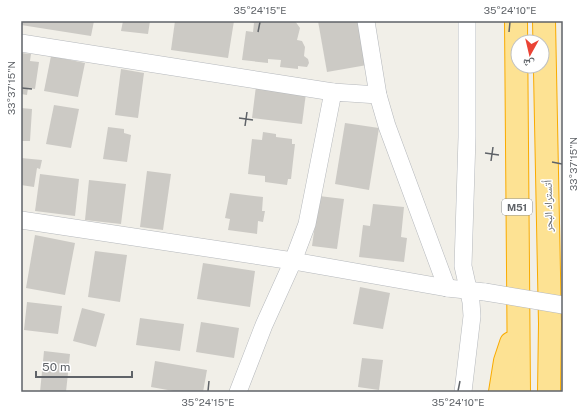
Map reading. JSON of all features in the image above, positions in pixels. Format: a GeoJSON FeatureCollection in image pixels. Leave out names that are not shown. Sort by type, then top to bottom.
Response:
{"type":"FeatureCollection","features":[{"type":"Feature","properties":{"kind":"highway","name":"M51"},"geometry":{"type":"LineString","coordinates":[[516,21],[517,323],[519,392]]}},
{"type":"Feature","properties":{"kind":"highway","name":"أتستراد البحر"},"geometry":{"type":"LineString","coordinates":[[544,21],[550,324],[549,392]]}},
{"type":"Feature","properties":{"kind":"highway"},"geometry":{"type":"LineString","coordinates":[[500,392],[505,361],[517,323]]}},
{"type":"Feature","properties":{"kind":"street"},"geometry":{"type":"LineString","coordinates":[[366,21],[378,95],[387,126],[447,288]]}},
{"type":"Feature","properties":{"kind":"street"},"geometry":{"type":"LineString","coordinates":[[463,392],[476,292],[463,266],[467,137],[468,21]]}},
{"type":"Feature","properties":{"kind":"street"},"geometry":{"type":"LineString","coordinates":[[21,43],[333,92],[378,95]]}},
{"type":"Feature","properties":{"kind":"street"},"geometry":{"type":"LineString","coordinates":[[238,392],[264,325],[293,261],[307,224],[333,92]]}},
{"type":"Feature","properties":{"kind":"street"},"geometry":{"type":"LineString","coordinates":[[21,220],[293,261],[447,288],[563,305]]}},
{"type":"Feature","properties":{"kind":"building"},"geometry":{"type":"Polygon","coordinates":[[[21,21],[94,21],[91,36],[21,25],[21,21]]]}},
{"type":"Feature","properties":{"kind":"building"},"geometry":{"type":"Polygon","coordinates":[[[123,21],[150,21],[148,34],[121,31],[123,21]]]}},
{"type":"Feature","properties":{"kind":"building"},"geometry":{"type":"Polygon","coordinates":[[[175,21],[234,21],[228,58],[171,50],[175,21]]]}},
{"type":"Feature","properties":{"kind":"building"},"geometry":{"type":"Polygon","coordinates":[[[245,21],[295,21],[300,28],[297,40],[302,41],[305,47],[304,56],[308,59],[309,63],[307,67],[298,66],[298,69],[280,67],[281,60],[268,59],[268,63],[242,60],[246,31],[253,32],[254,23],[245,21]]]}},
{"type":"Feature","properties":{"kind":"building"},"geometry":{"type":"Polygon","coordinates":[[[318,21],[360,21],[367,65],[327,72],[318,21]]]}},
{"type":"Feature","properties":{"kind":"building"},"geometry":{"type":"Polygon","coordinates":[[[21,53],[31,54],[30,61],[39,62],[35,89],[28,88],[27,95],[21,94],[21,53]]]}},
{"type":"Feature","properties":{"kind":"building"},"geometry":{"type":"Polygon","coordinates":[[[51,56],[85,63],[78,97],[44,91],[51,56]]]}},
{"type":"Feature","properties":{"kind":"building"},"geometry":{"type":"Polygon","coordinates":[[[121,69],[144,73],[138,118],[115,115],[121,69]]]}},
{"type":"Feature","properties":{"kind":"building"},"geometry":{"type":"Polygon","coordinates":[[[256,86],[306,93],[302,124],[252,118],[256,86]]]}},
{"type":"Feature","properties":{"kind":"building"},"geometry":{"type":"Polygon","coordinates":[[[54,105],[79,109],[71,148],[46,144],[54,105]]]}},
{"type":"Feature","properties":{"kind":"building"},"geometry":{"type":"Polygon","coordinates":[[[21,108],[32,109],[30,141],[21,141],[21,108]]]}},
{"type":"Feature","properties":{"kind":"building"},"geometry":{"type":"Polygon","coordinates":[[[345,123],[379,128],[369,190],[335,184],[345,123]]]}},
{"type":"Feature","properties":{"kind":"building"},"geometry":{"type":"Polygon","coordinates":[[[108,127],[124,129],[124,133],[131,135],[127,162],[103,159],[108,127]]]}},
{"type":"Feature","properties":{"kind":"building"},"geometry":{"type":"Polygon","coordinates":[[[263,132],[276,134],[276,137],[292,139],[292,144],[295,144],[291,179],[288,179],[287,185],[265,182],[265,176],[248,174],[252,139],[262,140],[263,132]]]}},
{"type":"Feature","properties":{"kind":"building"},"geometry":{"type":"Polygon","coordinates":[[[21,158],[42,160],[40,169],[37,168],[34,187],[21,185],[21,158]]]}},
{"type":"Feature","properties":{"kind":"building"},"geometry":{"type":"Polygon","coordinates":[[[147,171],[171,174],[163,230],[140,227],[147,171]]]}},
{"type":"Feature","properties":{"kind":"building"},"geometry":{"type":"Polygon","coordinates":[[[40,174],[79,179],[75,216],[35,211],[40,174]]]}},
{"type":"Feature","properties":{"kind":"building"},"geometry":{"type":"Polygon","coordinates":[[[89,180],[126,184],[121,224],[85,220],[89,180]]]}},
{"type":"Feature","properties":{"kind":"building"},"geometry":{"type":"Polygon","coordinates":[[[230,193],[263,197],[262,211],[265,211],[263,222],[258,221],[257,234],[228,230],[230,219],[225,218],[230,193]]]}},
{"type":"Feature","properties":{"kind":"building"},"geometry":{"type":"Polygon","coordinates":[[[319,196],[344,199],[337,249],[312,246],[319,196]]]}},
{"type":"Feature","properties":{"kind":"building"},"geometry":{"type":"Polygon","coordinates":[[[373,204],[404,207],[401,237],[407,238],[404,262],[359,257],[363,225],[370,226],[373,204]]]}},
{"type":"Feature","properties":{"kind":"building"},"geometry":{"type":"Polygon","coordinates":[[[35,235],[75,243],[65,295],[26,288],[35,235]]]}},
{"type":"Feature","properties":{"kind":"building"},"geometry":{"type":"Polygon","coordinates":[[[95,251],[127,255],[120,302],[88,297],[95,251]]]}},
{"type":"Feature","properties":{"kind":"building"},"geometry":{"type":"Polygon","coordinates":[[[203,263],[255,271],[250,307],[197,299],[203,263]]]}},
{"type":"Feature","properties":{"kind":"building"},"geometry":{"type":"Polygon","coordinates":[[[360,287],[390,293],[383,329],[353,324],[360,287]]]}},
{"type":"Feature","properties":{"kind":"building"},"geometry":{"type":"Polygon","coordinates":[[[27,302],[62,306],[58,334],[24,330],[27,302]]]}},
{"type":"Feature","properties":{"kind":"building"},"geometry":{"type":"Polygon","coordinates":[[[82,308],[105,314],[96,347],[73,341],[82,308]]]}},
{"type":"Feature","properties":{"kind":"building"},"geometry":{"type":"Polygon","coordinates":[[[140,318],[184,324],[180,351],[136,345],[140,318]]]}},
{"type":"Feature","properties":{"kind":"building"},"geometry":{"type":"Polygon","coordinates":[[[201,322],[239,328],[234,358],[196,352],[201,322]]]}},
{"type":"Feature","properties":{"kind":"building"},"geometry":{"type":"Polygon","coordinates":[[[44,351],[70,354],[66,392],[40,392],[44,351]]]}},
{"type":"Feature","properties":{"kind":"building"},"geometry":{"type":"Polygon","coordinates":[[[362,358],[383,360],[379,390],[358,387],[362,358]]]}},
{"type":"Feature","properties":{"kind":"building"},"geometry":{"type":"Polygon","coordinates":[[[155,361],[207,370],[203,392],[179,392],[151,387],[155,361]]]}}]}
